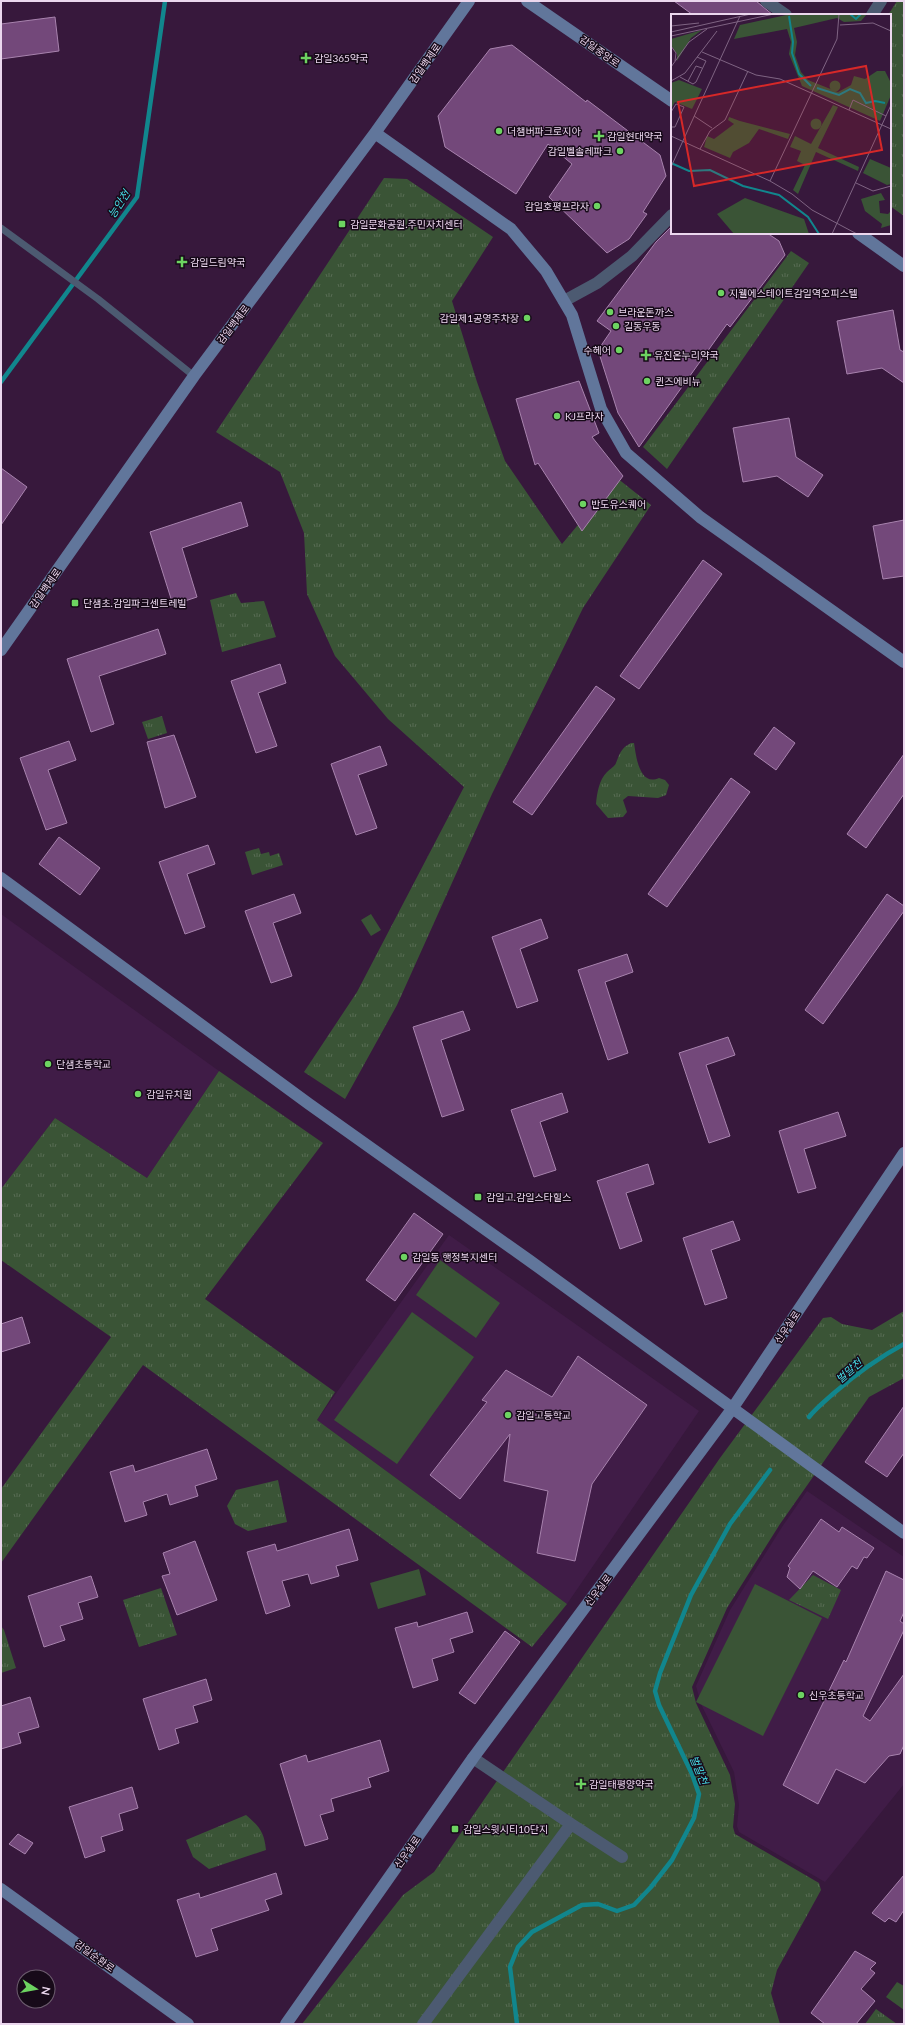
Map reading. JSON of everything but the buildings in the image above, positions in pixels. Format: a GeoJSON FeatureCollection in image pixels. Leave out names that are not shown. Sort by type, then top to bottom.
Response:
{"type":"FeatureCollection","features":[{"type":"Feature","properties":{"kind":"street","name":"감일백제로"},"geometry":{"type":"LineString","coordinates":[[1,650],[194,376],[375,133],[469,1]]}},
{"type":"Feature","properties":{"kind":"street","name":"감일중앙로"},"geometry":{"type":"LineString","coordinates":[[527,1],[671,100]]}},
{"type":"Feature","properties":{"kind":"street"},"geometry":{"type":"LineString","coordinates":[[766,1],[785,14]]}},
{"type":"Feature","properties":{"kind":"street"},"geometry":{"type":"LineString","coordinates":[[873,14],[881,1]]}},
{"type":"Feature","properties":{"kind":"street"},"geometry":{"type":"LineString","coordinates":[[375,133],[511,229],[546,271],[572,315],[601,409],[626,453],[700,517],[904,662]]}},
{"type":"Feature","properties":{"kind":"street"},"geometry":{"type":"LineString","coordinates":[[564,301],[597,283],[632,256],[671,216]]}},
{"type":"Feature","properties":{"kind":"street"},"geometry":{"type":"LineString","coordinates":[[859,234],[904,266]]}},
{"type":"Feature","properties":{"kind":"street"},"geometry":{"type":"LineString","coordinates":[[1,878],[302,1099],[530,1261],[904,1533]]}},
{"type":"Feature","properties":{"kind":"street","name":"신우실로"},"geometry":{"type":"LineString","coordinates":[[286,2024],[474,1758],[732,1409],[904,1153]]}},
{"type":"Feature","properties":{"kind":"street"},"geometry":{"type":"LineString","coordinates":[[474,1758],[622,1857]]}},
{"type":"Feature","properties":{"kind":"street"},"geometry":{"type":"LineString","coordinates":[[423,2024],[571,1824]]}},
{"type":"Feature","properties":{"kind":"street","name":"감일순환로"},"geometry":{"type":"LineString","coordinates":[[1,1889],[188,2024]]}},
{"type":"Feature","properties":{"kind":"lane"},"geometry":{"type":"LineString","coordinates":[[4,230],[98,299],[194,376]]}},
{"type":"Feature","properties":{"kind":"shaded area"},"geometry":{"type":"Polygon","coordinates":[[[1,914],[219,1071],[147,1178],[55,1118],[1,1189],[1,914]]]}},
{"type":"Feature","properties":{"kind":"shaded area","name":"감일고등학교"},"geometry":{"type":"Polygon","coordinates":[[[449,1235],[699,1411],[567,1604],[317,1420],[449,1235]]]}},
{"type":"Feature","properties":{"kind":"shaded area","name":"신우초등학교"},"geometry":{"type":"Polygon","coordinates":[[[807,1491],[904,1557],[904,1784],[825,1882],[739,1832],[737,1826],[739,1805],[734,1772],[701,1704],[696,1686],[730,1610],[782,1527],[807,1491]]]}},
{"type":"Feature","properties":{"kind":"green space"},"geometry":{"type":"Polygon","coordinates":[[[897,1],[904,1],[904,216],[891,207],[891,14],[889,14],[897,1]]]}},
{"type":"Feature","properties":{"kind":"green space"},"geometry":{"type":"Polygon","coordinates":[[[384,178],[407,179],[493,237],[452,301],[477,382],[505,461],[562,544],[617,478],[651,505],[583,608],[492,794],[397,1005],[345,1099],[304,1072],[357,992],[464,787],[388,719],[335,656],[307,594],[304,533],[280,472],[216,432],[384,178]]]}},
{"type":"Feature","properties":{"kind":"green space"},"geometry":{"type":"Polygon","coordinates":[[[791,251],[809,263],[667,469],[643,447],[791,251]]]}},
{"type":"Feature","properties":{"kind":"green space"},"geometry":{"type":"Polygon","coordinates":[[[236,593],[241,603],[264,601],[276,637],[222,652],[210,600],[236,593]]]}},
{"type":"Feature","properties":{"kind":"green space"},"geometry":{"type":"Polygon","coordinates":[[[162,716],[167,733],[148,739],[142,722],[162,716]]]}},
{"type":"Feature","properties":{"kind":"green space"},"geometry":{"type":"Polygon","coordinates":[[[631,743],[634,743],[638,762],[643,774],[652,780],[659,778],[665,780],[669,785],[666,795],[658,798],[628,796],[623,800],[627,812],[623,817],[608,818],[596,804],[599,787],[604,775],[614,766],[621,751],[631,743]]]}},
{"type":"Feature","properties":{"kind":"green space"},"geometry":{"type":"Polygon","coordinates":[[[259,848],[261,854],[269,852],[270,856],[279,853],[283,865],[252,875],[245,852],[259,848]]]}},
{"type":"Feature","properties":{"kind":"green space"},"geometry":{"type":"Polygon","coordinates":[[[371,914],[381,930],[371,936],[361,920],[371,914]]]}},
{"type":"Feature","properties":{"kind":"green space"},"geometry":{"type":"Polygon","coordinates":[[[219,1071],[323,1143],[205,1299],[335,1392],[317,1420],[567,1604],[532,1647],[143,1365],[1,1563],[1,1489],[111,1337],[1,1260],[1,1189],[55,1118],[147,1178],[219,1071]]]}},
{"type":"Feature","properties":{"kind":"green space"},"geometry":{"type":"Polygon","coordinates":[[[440,1260],[500,1303],[476,1338],[416,1295],[440,1260]]]}},
{"type":"Feature","properties":{"kind":"green space"},"geometry":{"type":"Polygon","coordinates":[[[904,1311],[904,1378],[869,1397],[780,1524],[727,1608],[692,1687],[696,1703],[730,1775],[735,1804],[733,1827],[735,1834],[819,1883],[821,1890],[777,1970],[771,1993],[780,2024],[302,2024],[403,1895],[434,1872],[720,1458],[823,1318],[831,1317],[842,1324],[872,1330],[904,1311]]]}},
{"type":"Feature","properties":{"kind":"green space"},"geometry":{"type":"Polygon","coordinates":[[[412,1312],[474,1357],[397,1464],[334,1420],[412,1312]]]}},
{"type":"Feature","properties":{"kind":"green space"},"geometry":{"type":"Polygon","coordinates":[[[278,1480],[287,1522],[248,1531],[235,1524],[227,1506],[236,1490],[278,1480]]]}},
{"type":"Feature","properties":{"kind":"green space"},"geometry":{"type":"Polygon","coordinates":[[[419,1569],[426,1595],[378,1609],[370,1583],[419,1569]]]}},
{"type":"Feature","properties":{"kind":"green space"},"geometry":{"type":"Polygon","coordinates":[[[813,1575],[841,1590],[828,1619],[789,1600],[813,1575]]]}},
{"type":"Feature","properties":{"kind":"green space"},"geometry":{"type":"Polygon","coordinates":[[[755,1584],[822,1618],[763,1736],[696,1702],[755,1584]]]}},
{"type":"Feature","properties":{"kind":"green space"},"geometry":{"type":"Polygon","coordinates":[[[161,1588],[177,1635],[139,1647],[123,1600],[161,1588]]]}},
{"type":"Feature","properties":{"kind":"green space"},"geometry":{"type":"Polygon","coordinates":[[[1,1626],[4,1630],[16,1668],[1,1673],[1,1626]]]}},
{"type":"Feature","properties":{"kind":"green space"},"geometry":{"type":"Polygon","coordinates":[[[246,1815],[260,1830],[264,1839],[266,1850],[209,1869],[193,1857],[186,1840],[246,1815]]]}},
{"type":"Feature","properties":{"kind":"green space"},"geometry":{"type":"Polygon","coordinates":[[[897,1982],[904,1986],[904,2010],[886,1997],[897,1982]]]}},
{"type":"Feature","properties":{"kind":"green space"},"geometry":{"type":"Polygon","coordinates":[[[876,2009],[897,2024],[865,2024],[876,2009]]]}},
{"type":"Feature","properties":{"kind":"waterway","name":"능안천"},"geometry":{"type":"LineString","coordinates":[[1,382],[137,197],[165,1]]}},
{"type":"Feature","properties":{"kind":"waterway","name":"벌말천"},"geometry":{"type":"LineString","coordinates":[[809,1417],[842,1386],[876,1361],[904,1344]]}},
{"type":"Feature","properties":{"kind":"waterway","name":"벌말천"},"geometry":{"type":"LineString","coordinates":[[517,2024],[510,1967],[518,1947],[532,1932],[582,1905],[598,1904],[617,1911],[634,1905],[651,1887],[672,1860],[694,1818],[699,1794],[692,1774],[659,1705],[655,1691],[660,1673],[691,1595],[730,1524],[770,1470]]}},
{"type":"Feature","properties":{"kind":"place","name":"감일365약국"},"geometry":{"type":"Point","coordinates":[306,58]}},
{"type":"Feature","properties":{"kind":"place","name":"더챔버파크로지아"},"geometry":{"type":"Point","coordinates":[499,131]}},
{"type":"Feature","properties":{"kind":"place","name":"감일현대약국"},"geometry":{"type":"Point","coordinates":[599,136]}},
{"type":"Feature","properties":{"kind":"place","name":"감일벨솔레파크"},"geometry":{"type":"Point","coordinates":[620,151]}},
{"type":"Feature","properties":{"kind":"place","name":"감일호평프라자"},"geometry":{"type":"Point","coordinates":[597,206]}},
{"type":"Feature","properties":{"kind":"place","name":"감일문화공원.주민자치센터"},"geometry":{"type":"Point","coordinates":[342,224]}},
{"type":"Feature","properties":{"kind":"place","name":"감일드림약국"},"geometry":{"type":"Point","coordinates":[182,262]}},
{"type":"Feature","properties":{"kind":"place","name":"지웰에스테이트감일역오피스텔"},"geometry":{"type":"Point","coordinates":[721,293]}},
{"type":"Feature","properties":{"kind":"place","name":"브라운돈까스"},"geometry":{"type":"Point","coordinates":[610,312]}},
{"type":"Feature","properties":{"kind":"place","name":"감일제1공영주차장"},"geometry":{"type":"Point","coordinates":[527,318]}},
{"type":"Feature","properties":{"kind":"place","name":"길동우동"},"geometry":{"type":"Point","coordinates":[616,326]}},
{"type":"Feature","properties":{"kind":"place","name":"수헤어"},"geometry":{"type":"Point","coordinates":[619,350]}},
{"type":"Feature","properties":{"kind":"place","name":"유진온누리약국"},"geometry":{"type":"Point","coordinates":[646,355]}},
{"type":"Feature","properties":{"kind":"place","name":"퀸즈에비뉴"},"geometry":{"type":"Point","coordinates":[647,381]}},
{"type":"Feature","properties":{"kind":"place","name":"KJ프라자"},"geometry":{"type":"Point","coordinates":[557,416]}},
{"type":"Feature","properties":{"kind":"place","name":"반도유스퀘어"},"geometry":{"type":"Point","coordinates":[583,504]}},
{"type":"Feature","properties":{"kind":"place","name":"단샘초.감일파크센트레빌"},"geometry":{"type":"Point","coordinates":[75,603]}},
{"type":"Feature","properties":{"kind":"place","name":"단샘초등학교"},"geometry":{"type":"Point","coordinates":[48,1064]}},
{"type":"Feature","properties":{"kind":"place","name":"감일유치원"},"geometry":{"type":"Point","coordinates":[138,1094]}},
{"type":"Feature","properties":{"kind":"place","name":"감일고.감일스타힐스"},"geometry":{"type":"Point","coordinates":[478,1197]}},
{"type":"Feature","properties":{"kind":"place","name":"감일동 행정복지센터"},"geometry":{"type":"Point","coordinates":[404,1257]}},
{"type":"Feature","properties":{"kind":"place","name":"감일고등학교"},"geometry":{"type":"Point","coordinates":[508,1415]}},
{"type":"Feature","properties":{"kind":"place","name":"신우초등학교"},"geometry":{"type":"Point","coordinates":[801,1695]}},
{"type":"Feature","properties":{"kind":"place","name":"감일태평양약국"},"geometry":{"type":"Point","coordinates":[581,1784]}},
{"type":"Feature","properties":{"kind":"place","name":"감일스윗시티10단지"},"geometry":{"type":"Point","coordinates":[455,1829]}}]}
